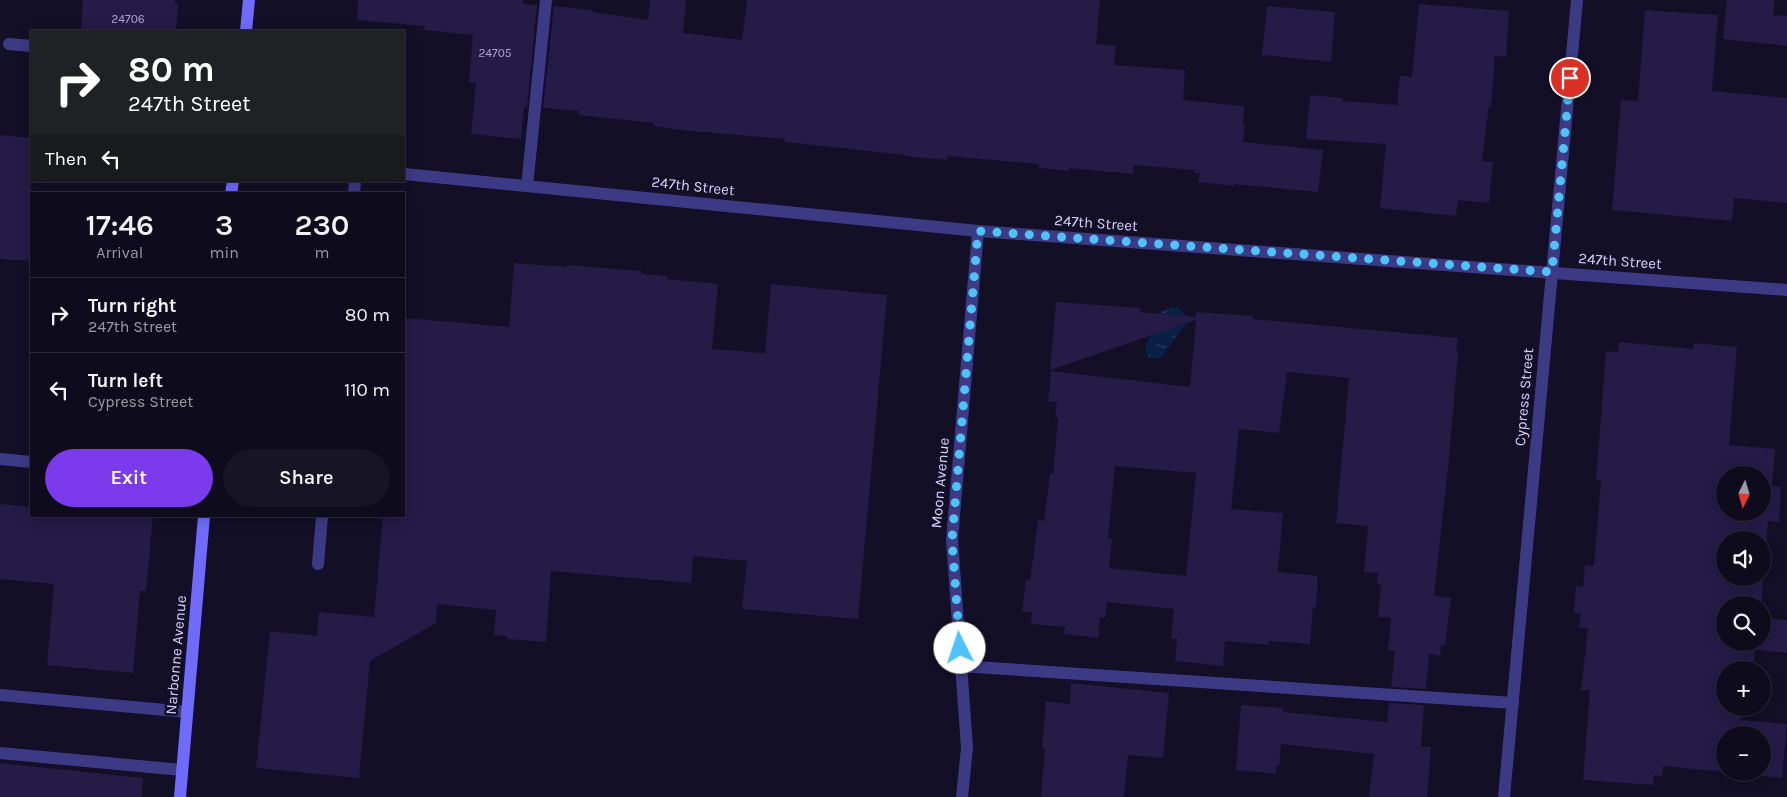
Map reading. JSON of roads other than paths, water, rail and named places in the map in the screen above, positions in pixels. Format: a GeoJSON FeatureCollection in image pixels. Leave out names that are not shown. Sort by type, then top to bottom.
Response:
{"type":"FeatureCollection","features":[{"type":"Feature","properties":{"kind":"main road"},"geometry":{"type":"LineString","coordinates":[[246,30],[249,0]]}},
{"type":"Feature","properties":{"kind":"main road","name":"Narbonne Avenue"},"geometry":{"type":"LineString","coordinates":[[180,797],[204,517]]}},
{"type":"Feature","properties":{"kind":"street"},"geometry":{"type":"LineString","coordinates":[[527,186],[546,0]]}},
{"type":"Feature","properties":{"kind":"street","name":"Cypress Street"},"geometry":{"type":"LineString","coordinates":[[1504,797],[1576,0]]}},
{"type":"Feature","properties":{"kind":"street"},"geometry":{"type":"LineString","coordinates":[[9,44],[30,46]]}},
{"type":"Feature","properties":{"kind":"street","name":"247th Street"},"geometry":{"type":"LineString","coordinates":[[405,174],[978,231],[1787,290]]}},
{"type":"Feature","properties":{"kind":"street","name":"Moon Avenue"},"geometry":{"type":"LineString","coordinates":[[962,797],[967,748],[952,540],[978,231]]}},
{"type":"Feature","properties":{"kind":"street"},"geometry":{"type":"LineString","coordinates":[[0,459],[30,462]]}},
{"type":"Feature","properties":{"kind":"street"},"geometry":{"type":"LineString","coordinates":[[318,564],[322,517]]}},
{"type":"Feature","properties":{"kind":"street"},"geometry":{"type":"LineString","coordinates":[[961,666],[1513,703]]}},
{"type":"Feature","properties":{"kind":"street"},"geometry":{"type":"LineString","coordinates":[[0,695],[187,712]]}},
{"type":"Feature","properties":{"kind":"street"},"geometry":{"type":"LineString","coordinates":[[0,753],[182,770]]}},
{"type":"Feature","properties":{"kind":"water"},"geometry":{"type":"Polygon","coordinates":[[[1171,307],[1180,309],[1186,315],[1185,325],[1160,359],[1149,358],[1146,346],[1161,312],[1171,307]]]}}]}
